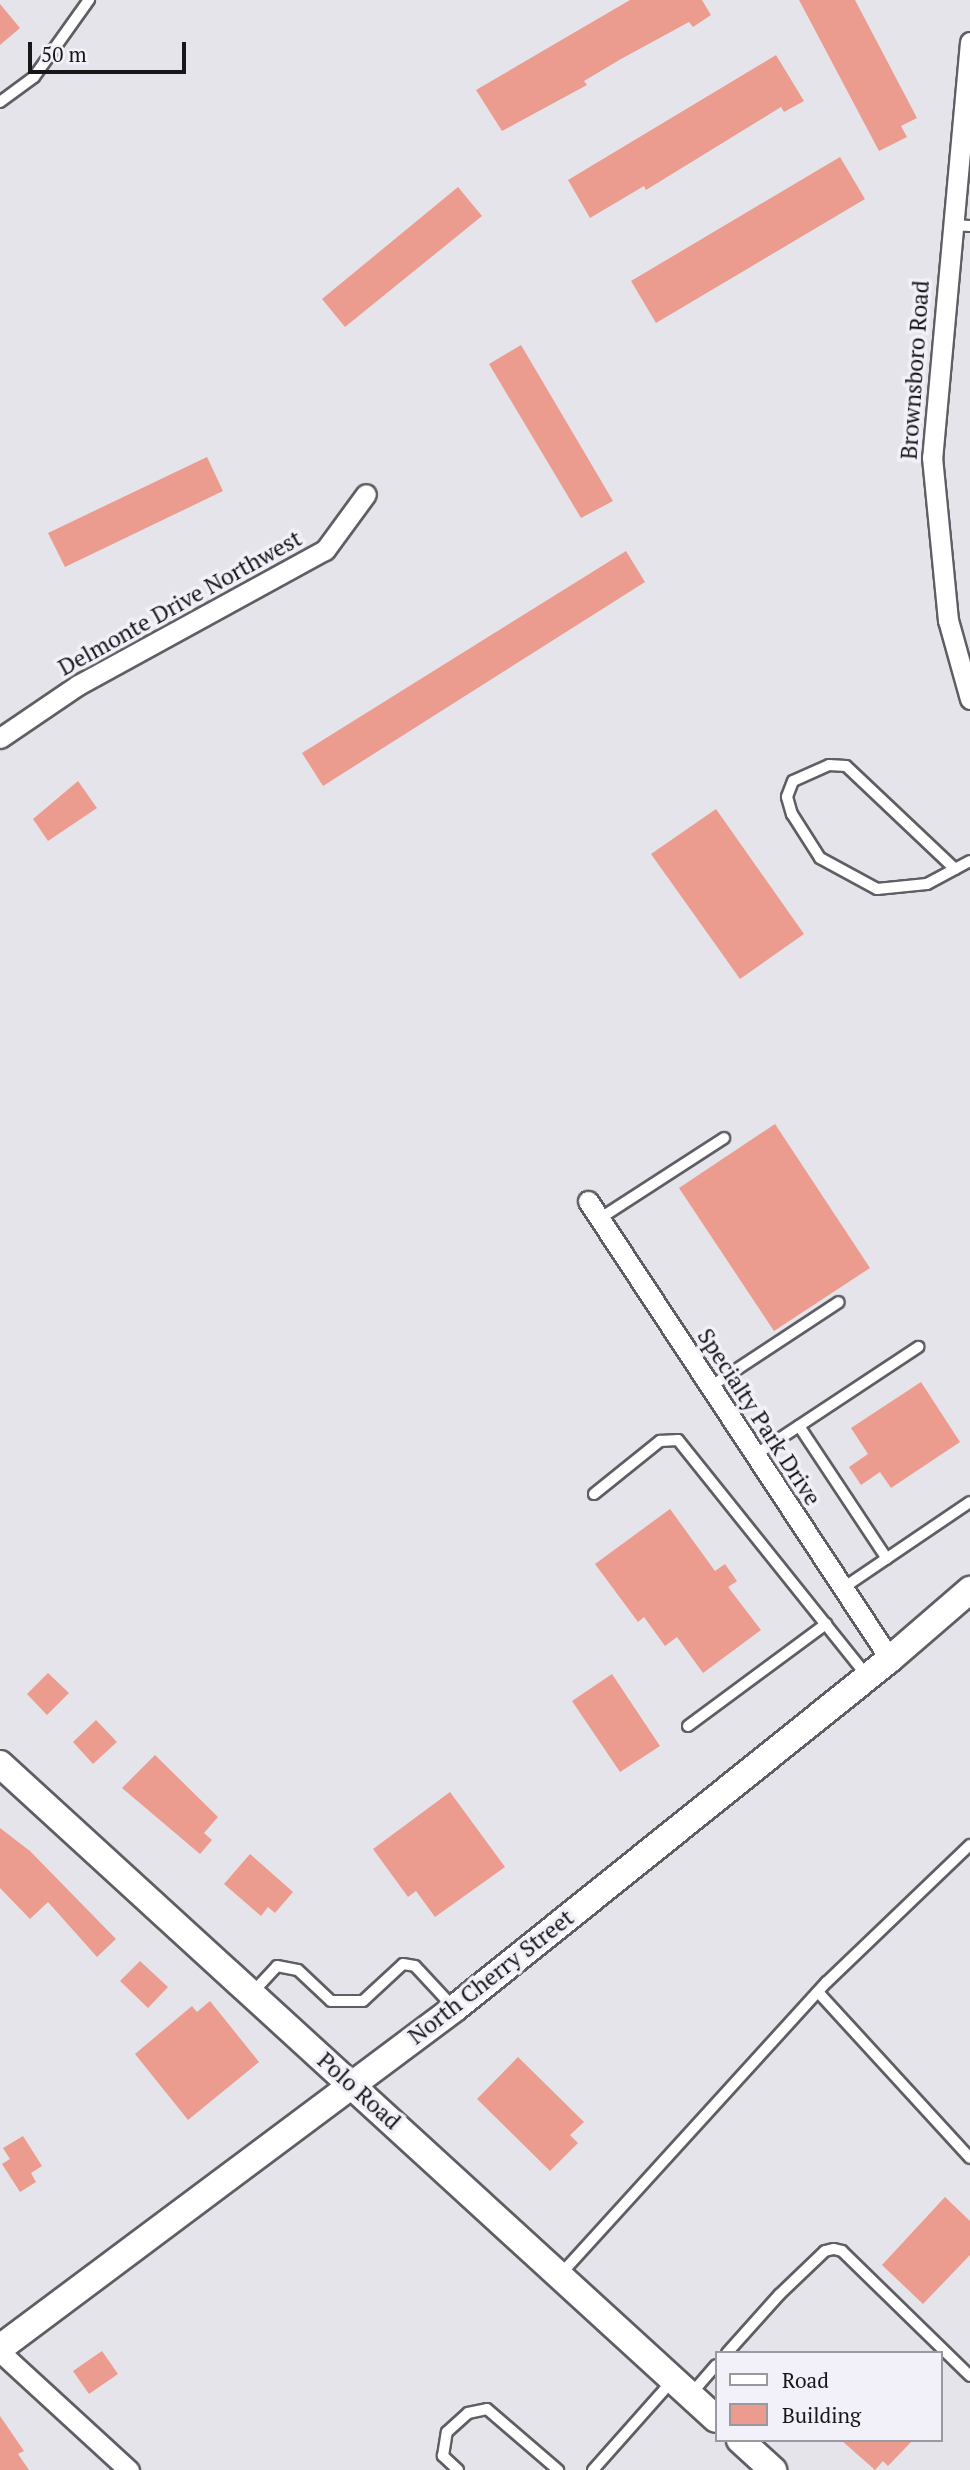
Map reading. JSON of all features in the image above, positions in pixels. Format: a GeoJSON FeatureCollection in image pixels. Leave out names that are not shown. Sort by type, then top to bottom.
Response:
{"type":"FeatureCollection","features":[{"type":"Feature","properties":{"kind":"main road","name":"North Cherry Street"},"geometry":{"type":"LineString","coordinates":[[0,2350],[350,2082],[455,2008],[967,1598]]}},
{"type":"Feature","properties":{"kind":"main road","name":"Polo Road"},"geometry":{"type":"LineString","coordinates":[[0,1764],[715,2418]]}},
{"type":"Feature","properties":{"kind":"main road"},"geometry":{"type":"LineString","coordinates":[[742,2442],[773,2470]]}},
{"type":"Feature","properties":{"kind":"street","name":"Brownsboro Road"},"geometry":{"type":"LineString","coordinates":[[970,43],[961,226],[932,457],[948,620],[970,699]]}},
{"type":"Feature","properties":{"kind":"street","name":"Delmonte Drive Northwest"},"geometry":{"type":"LineString","coordinates":[[0,738],[78,685],[325,550],[366,494]]}},
{"type":"Feature","properties":{"kind":"street","name":"Specialty Park Drive"},"geometry":{"type":"LineString","coordinates":[[588,1201],[891,1660]]}},
{"type":"Feature","properties":{"kind":"street"},"geometry":{"type":"LineString","coordinates":[[0,2350],[129,2470]]}},
{"type":"Feature","properties":{"kind":"lane"},"geometry":{"type":"LineString","coordinates":[[0,102],[34,77],[89,0]]}},
{"type":"Feature","properties":{"kind":"lane"},"geometry":{"type":"LineString","coordinates":[[955,869],[846,766],[819,768],[793,781],[787,797],[792,814],[820,858],[877,889],[927,884],[970,861]]}},
{"type":"Feature","properties":{"kind":"lane"},"geometry":{"type":"LineString","coordinates":[[599,1219],[724,1138]]}},
{"type":"Feature","properties":{"kind":"lane"},"geometry":{"type":"LineString","coordinates":[[710,1387],[839,1302]]}},
{"type":"Feature","properties":{"kind":"lane"},"geometry":{"type":"LineString","coordinates":[[755,1455],[918,1348]]}},
{"type":"Feature","properties":{"kind":"lane"},"geometry":{"type":"LineString","coordinates":[[799,1426],[887,1559]]}},
{"type":"Feature","properties":{"kind":"lane"},"geometry":{"type":"LineString","coordinates":[[594,1494],[660,1441],[678,1440],[869,1677]]}},
{"type":"Feature","properties":{"kind":"lane"},"geometry":{"type":"LineString","coordinates":[[843,1588],[970,1502]]}},
{"type":"Feature","properties":{"kind":"lane"},"geometry":{"type":"LineString","coordinates":[[688,1726],[826,1624]]}},
{"type":"Feature","properties":{"kind":"lane"},"geometry":{"type":"LineString","coordinates":[[560,2275],[818,1992],[970,1844]]}},
{"type":"Feature","properties":{"kind":"lane"},"geometry":{"type":"LineString","coordinates":[[251,1994],[277,1966],[298,1970],[331,2001],[363,2001],[402,1964],[421,1971],[455,2008]]}},
{"type":"Feature","properties":{"kind":"lane"},"geometry":{"type":"LineString","coordinates":[[818,1992],[970,2158]]}},
{"type":"Feature","properties":{"kind":"lane"},"geometry":{"type":"LineString","coordinates":[[729,2351],[780,2294],[825,2251],[834,2249],[842,2251],[970,2376]]}},
{"type":"Feature","properties":{"kind":"lane"},"geometry":{"type":"LineString","coordinates":[[593,2470],[682,2388],[715,2366]]}},
{"type":"Feature","properties":{"kind":"lane"},"geometry":{"type":"LineString","coordinates":[[458,2470],[443,2456],[447,2432],[468,2413],[487,2409],[558,2470]]}},
{"type":"Feature","properties":{"kind":"building"},"geometry":{"type":"Polygon","coordinates":[[[630,0],[702,0],[711,15],[693,27],[689,22],[621,59],[584,81],[587,85],[502,131],[476,90],[630,0]]]}},
{"type":"Feature","properties":{"kind":"building"},"geometry":{"type":"Polygon","coordinates":[[[799,0],[855,0],[917,118],[901,126],[907,137],[879,151],[799,0]]]}},
{"type":"Feature","properties":{"kind":"building"},"geometry":{"type":"Polygon","coordinates":[[[0,4],[20,28],[0,45],[0,4]]]}},
{"type":"Feature","properties":{"kind":"building"},"geometry":{"type":"Polygon","coordinates":[[[776,55],[804,101],[784,112],[781,107],[646,190],[644,186],[590,218],[568,180],[776,55]]]}},
{"type":"Feature","properties":{"kind":"building"},"geometry":{"type":"Polygon","coordinates":[[[840,157],[865,199],[656,323],[631,281],[840,157]]]}},
{"type":"Feature","properties":{"kind":"building"},"geometry":{"type":"Polygon","coordinates":[[[458,187],[482,216],[345,327],[322,299],[458,187]]]}},
{"type":"Feature","properties":{"kind":"building"},"geometry":{"type":"Polygon","coordinates":[[[521,345],[613,501],[581,518],[489,364],[521,345]]]}},
{"type":"Feature","properties":{"kind":"building"},"geometry":{"type":"Polygon","coordinates":[[[207,457],[223,491],[65,567],[48,533],[207,457]]]}},
{"type":"Feature","properties":{"kind":"building"},"geometry":{"type":"Polygon","coordinates":[[[626,551],[645,582],[323,786],[302,753],[626,551]]]}},
{"type":"Feature","properties":{"kind":"building"},"geometry":{"type":"Polygon","coordinates":[[[78,781],[97,808],[48,841],[33,819],[78,781]]]}},
{"type":"Feature","properties":{"kind":"building"},"geometry":{"type":"Polygon","coordinates":[[[716,809],[804,934],[740,979],[651,854],[716,809]]]}},
{"type":"Feature","properties":{"kind":"building"},"geometry":{"type":"Polygon","coordinates":[[[775,1124],[870,1268],[774,1331],[679,1188],[775,1124]]]}},
{"type":"Feature","properties":{"kind":"building"},"geometry":{"type":"Polygon","coordinates":[[[921,1382],[960,1442],[891,1488],[880,1472],[861,1485],[849,1467],[868,1454],[851,1428],[921,1382]]]}},
{"type":"Feature","properties":{"kind":"building"},"geometry":{"type":"Polygon","coordinates":[[[670,1509],[715,1571],[725,1564],[737,1581],[728,1587],[761,1630],[703,1673],[677,1637],[665,1646],[644,1617],[638,1622],[595,1564],[670,1509]]]}},
{"type":"Feature","properties":{"kind":"building"},"geometry":{"type":"Polygon","coordinates":[[[48,1673],[69,1693],[47,1715],[27,1694],[48,1673]]]}},
{"type":"Feature","properties":{"kind":"building"},"geometry":{"type":"Polygon","coordinates":[[[612,1674],[660,1746],[620,1772],[572,1701],[612,1674]]]}},
{"type":"Feature","properties":{"kind":"building"},"geometry":{"type":"Polygon","coordinates":[[[96,1720],[117,1742],[93,1764],[73,1742],[96,1720]]]}},
{"type":"Feature","properties":{"kind":"building"},"geometry":{"type":"Polygon","coordinates":[[[155,1755],[218,1817],[204,1833],[212,1840],[200,1854],[122,1788],[155,1755]]]}},
{"type":"Feature","properties":{"kind":"building"},"geometry":{"type":"Polygon","coordinates":[[[450,1792],[505,1867],[435,1917],[416,1891],[408,1897],[373,1849],[450,1792]]]}},
{"type":"Feature","properties":{"kind":"building"},"geometry":{"type":"Polygon","coordinates":[[[0,1828],[30,1851],[116,1939],[97,1957],[48,1902],[30,1919],[0,1888],[0,1828]]]}},
{"type":"Feature","properties":{"kind":"building"},"geometry":{"type":"Polygon","coordinates":[[[250,1854],[293,1892],[275,1913],[268,1907],[261,1916],[224,1884],[250,1854]]]}},
{"type":"Feature","properties":{"kind":"building"},"geometry":{"type":"Polygon","coordinates":[[[140,1961],[168,1987],[148,2008],[120,1981],[140,1961]]]}},
{"type":"Feature","properties":{"kind":"building"},"geometry":{"type":"Polygon","coordinates":[[[210,2001],[259,2062],[188,2120],[135,2054],[192,2006],[197,2012],[210,2001]]]}},
{"type":"Feature","properties":{"kind":"building"},"geometry":{"type":"Polygon","coordinates":[[[518,2057],[584,2122],[570,2135],[578,2143],[550,2171],[477,2099],[518,2057]]]}},
{"type":"Feature","properties":{"kind":"building"},"geometry":{"type":"Polygon","coordinates":[[[23,2136],[42,2166],[31,2173],[36,2182],[20,2192],[2,2164],[10,2159],[3,2148],[23,2136]]]}},
{"type":"Feature","properties":{"kind":"building"},"geometry":{"type":"Polygon","coordinates":[[[945,2197],[970,2221],[970,2255],[923,2304],[882,2265],[945,2197]]]}},
{"type":"Feature","properties":{"kind":"building"},"geometry":{"type":"Polygon","coordinates":[[[102,2351],[118,2374],[89,2394],[73,2371],[102,2351]]]}},
{"type":"Feature","properties":{"kind":"building"},"geometry":{"type":"Polygon","coordinates":[[[0,2416],[24,2451],[18,2454],[29,2470],[0,2470],[0,2416]]]}},
{"type":"Feature","properties":{"kind":"building"},"geometry":{"type":"Polygon","coordinates":[[[843,2442],[911,2442],[888,2466],[883,2461],[875,2470],[843,2442]]]}}]}
